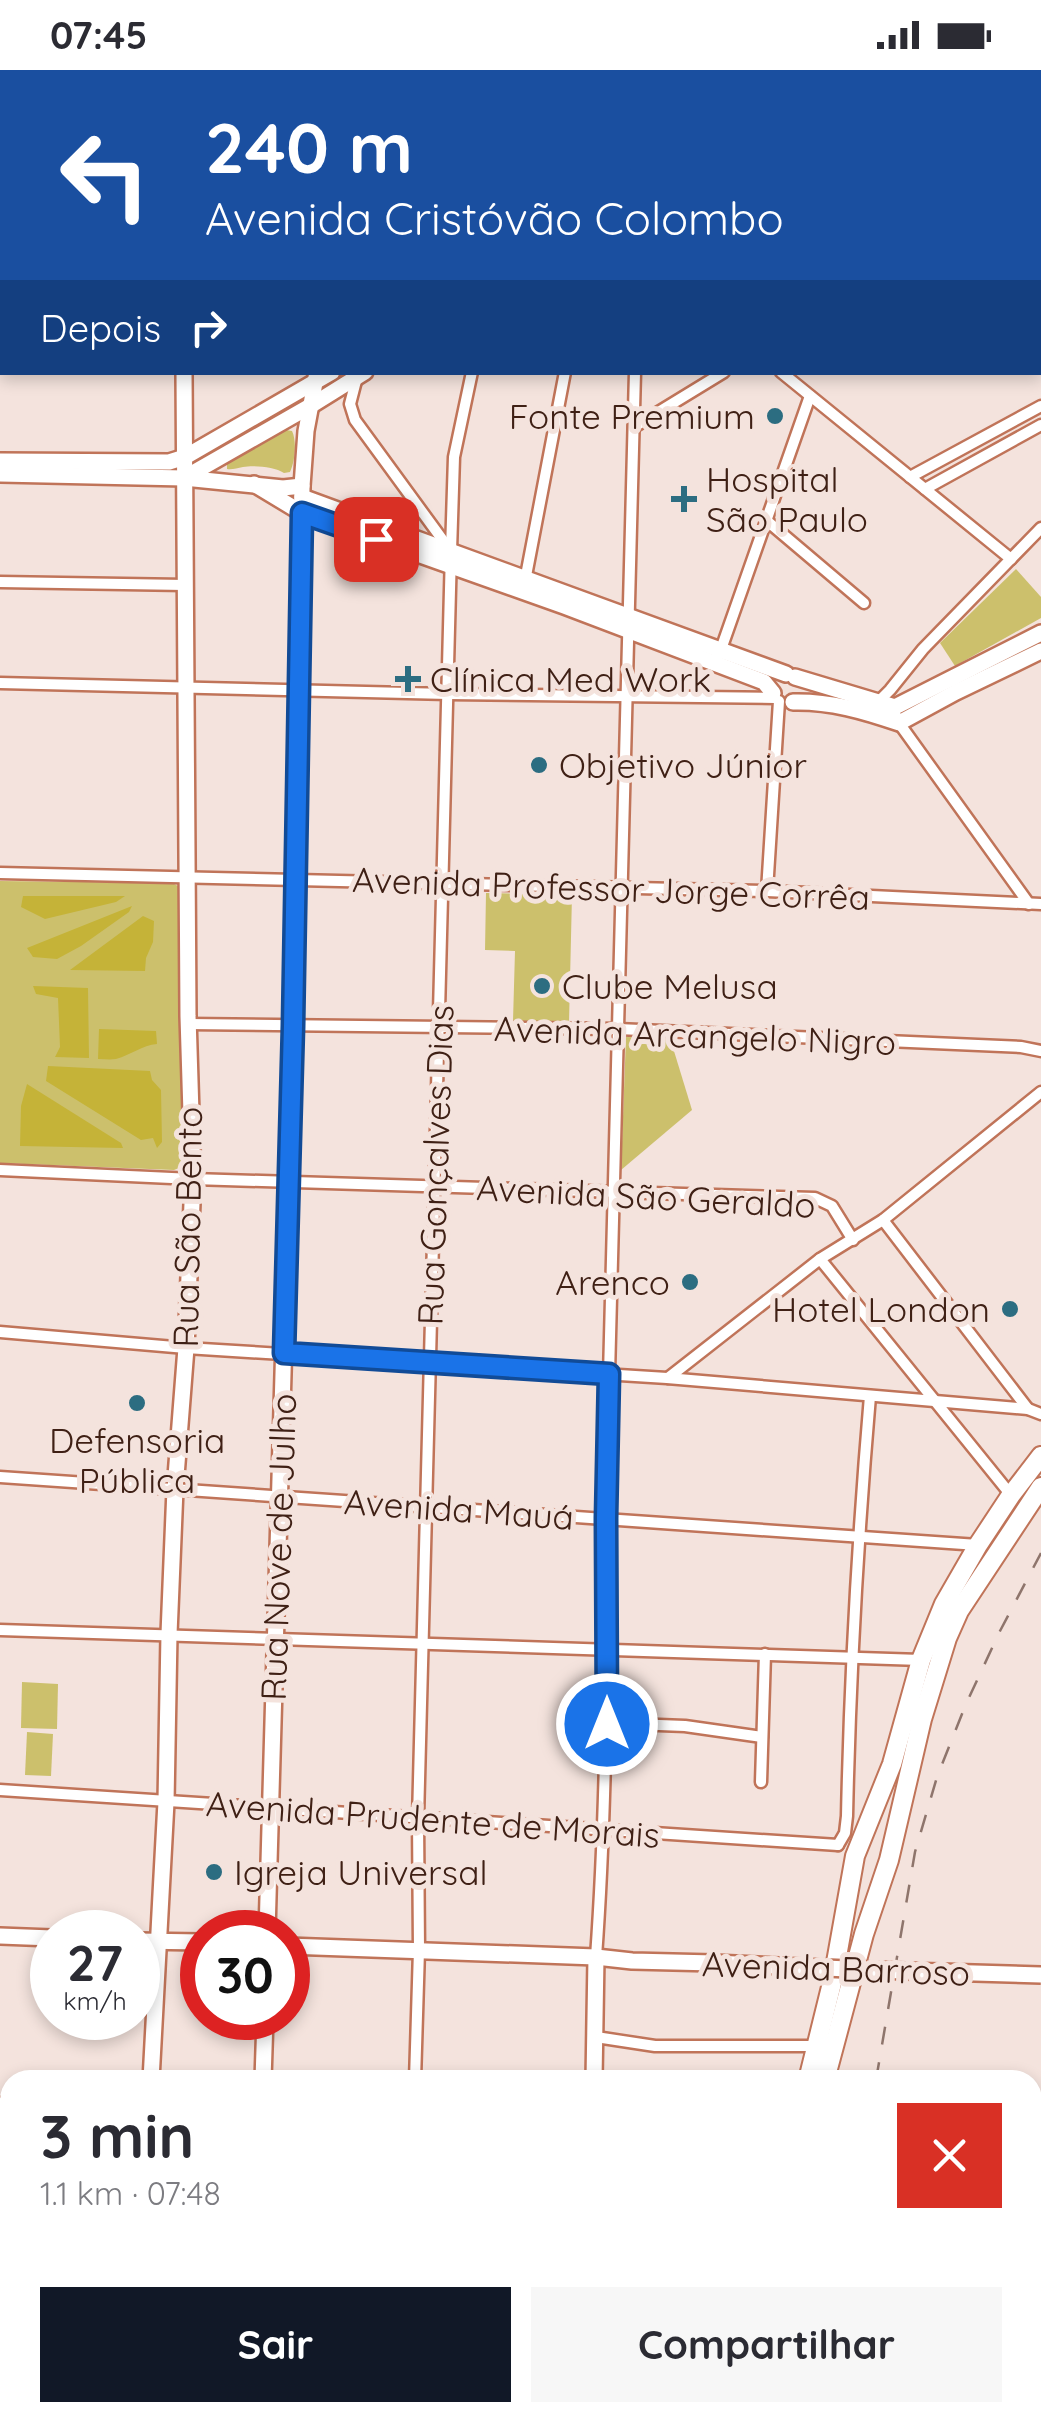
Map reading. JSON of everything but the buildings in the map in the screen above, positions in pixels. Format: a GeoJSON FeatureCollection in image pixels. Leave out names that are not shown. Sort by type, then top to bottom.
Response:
{"type":"FeatureCollection","features":[{"type":"Feature","properties":{"kind":"main road"},"geometry":{"type":"LineString","coordinates":[[811,2070],[833,1979],[858,1846],[892,1764],[921,1660],[944,1604],[978,1545],[1041,1456]]}},
{"type":"Feature","properties":{"kind":"main road"},"geometry":{"type":"LineString","coordinates":[[828,2070],[864,1934],[885,1874],[946,1638],[959,1611],[1041,1486]]}},
{"type":"Feature","properties":{"kind":"main road"},"geometry":{"type":"LineString","coordinates":[[868,1825],[892,1845]]}},
{"type":"Feature","properties":{"kind":"main road"},"geometry":{"type":"LineString","coordinates":[[854,1868],[864,1875],[885,1874]]}},
{"type":"Feature","properties":{"kind":"street","name":"Rua São Bento"},"geometry":{"type":"LineString","coordinates":[[160,1922],[168,1634],[193,1179],[188,1024],[184,375]]}},
{"type":"Feature","properties":{"kind":"street"},"geometry":{"type":"LineString","coordinates":[[0,461],[169,462],[288,410],[312,406],[361,375]]}},
{"type":"Feature","properties":{"kind":"street"},"geometry":{"type":"LineString","coordinates":[[361,375],[350,404],[355,420],[451,558]]}},
{"type":"Feature","properties":{"kind":"street","name":"Rua Gonçalves Dias"},"geometry":{"type":"LineString","coordinates":[[415,2070],[418,1818],[454,457],[471,375]]}},
{"type":"Feature","properties":{"kind":"street"},"geometry":{"type":"LineString","coordinates":[[525,585],[564,375]]}},
{"type":"Feature","properties":{"kind":"street"},"geometry":{"type":"LineString","coordinates":[[594,2070],[607,1724],[606,1518],[635,375]]}},
{"type":"Feature","properties":{"kind":"street"},"geometry":{"type":"LineString","coordinates":[[695,375],[697,388]]}},
{"type":"Feature","properties":{"kind":"street"},"geometry":{"type":"LineString","coordinates":[[634,427],[719,375]]}},
{"type":"Feature","properties":{"kind":"street"},"geometry":{"type":"LineString","coordinates":[[785,375],[1011,559]]}},
{"type":"Feature","properties":{"kind":"street"},"geometry":{"type":"LineString","coordinates":[[184,478],[288,410],[318,376]]}},
{"type":"Feature","properties":{"kind":"street","name":"Rua Nove de Julho"},"geometry":{"type":"LineString","coordinates":[[268,1910],[293,1026],[302,499],[306,431],[318,376]]}},
{"type":"Feature","properties":{"kind":"street"},"geometry":{"type":"LineString","coordinates":[[718,657],[810,396]]}},
{"type":"Feature","properties":{"kind":"street"},"geometry":{"type":"LineString","coordinates":[[910,477],[1041,406]]}},
{"type":"Feature","properties":{"kind":"street"},"geometry":{"type":"LineString","coordinates":[[288,410],[306,431]]}},
{"type":"Feature","properties":{"kind":"street"},"geometry":{"type":"LineString","coordinates":[[925,489],[1041,426]]}},
{"type":"Feature","properties":{"kind":"street"},"geometry":{"type":"LineString","coordinates":[[0,474],[184,478],[283,488],[302,499]]}},
{"type":"Feature","properties":{"kind":"street"},"geometry":{"type":"LineString","coordinates":[[254,484],[718,657],[791,676],[897,715],[1035,904]]}},
{"type":"Feature","properties":{"kind":"street"},"geometry":{"type":"LineString","coordinates":[[766,520],[864,603]]}},
{"type":"Feature","properties":{"kind":"street"},"geometry":{"type":"LineString","coordinates":[[874,708],[924,648],[1041,528]]}},
{"type":"Feature","properties":{"kind":"street"},"geometry":{"type":"LineString","coordinates":[[0,582],[186,584]]}},
{"type":"Feature","properties":{"kind":"street"},"geometry":{"type":"LineString","coordinates":[[897,715],[1041,633]]}},
{"type":"Feature","properties":{"kind":"street"},"geometry":{"type":"LineString","coordinates":[[897,715],[1041,652]]}},
{"type":"Feature","properties":{"kind":"street"},"geometry":{"type":"LineString","coordinates":[[718,657],[764,682],[780,698]]}},
{"type":"Feature","properties":{"kind":"street"},"geometry":{"type":"LineString","coordinates":[[780,698],[801,690],[791,676]]}},
{"type":"Feature","properties":{"kind":"street"},"geometry":{"type":"LineString","coordinates":[[767,891],[780,698],[775,680],[791,676]]}},
{"type":"Feature","properties":{"kind":"street"},"geometry":{"type":"LineString","coordinates":[[0,683],[780,698],[874,708]]}},
{"type":"Feature","properties":{"kind":"street","name":"Avenida Professor Jorge Corrêa"},"geometry":{"type":"LineString","coordinates":[[0,873],[767,891],[1035,904]]}},
{"type":"Feature","properties":{"kind":"street","name":"Avenida Arcangelo Nigro"},"geometry":{"type":"LineString","coordinates":[[188,1024],[618,1030],[1021,1046],[1041,1053]]}},
{"type":"Feature","properties":{"kind":"street"},"geometry":{"type":"LineString","coordinates":[[667,1378],[820,1259],[884,1220],[1041,1092]]}},
{"type":"Feature","properties":{"kind":"street","name":"Avenida São Geraldo"},"geometry":{"type":"LineString","coordinates":[[0,1170],[816,1198],[832,1206],[853,1240]]}},
{"type":"Feature","properties":{"kind":"street"},"geometry":{"type":"LineString","coordinates":[[884,1220],[1028,1408]]}},
{"type":"Feature","properties":{"kind":"street"},"geometry":{"type":"LineString","coordinates":[[820,1259],[1011,1495]]}},
{"type":"Feature","properties":{"kind":"street"},"geometry":{"type":"LineString","coordinates":[[0,1332],[186,1348],[667,1378],[1028,1408],[1041,1414]]}},
{"type":"Feature","properties":{"kind":"street"},"geometry":{"type":"LineString","coordinates":[[854,1868],[838,1845],[845,1833],[848,1807],[858,1536],[870,1396]]}},
{"type":"Feature","properties":{"kind":"street","name":"Avenida Mauá"},"geometry":{"type":"LineString","coordinates":[[0,1476],[978,1545]]}},
{"type":"Feature","properties":{"kind":"street"},"geometry":{"type":"LineString","coordinates":[[0,1630],[921,1660]]}},
{"type":"Feature","properties":{"kind":"street"},"geometry":{"type":"LineString","coordinates":[[761,1782],[765,1654]]}},
{"type":"Feature","properties":{"kind":"street"},"geometry":{"type":"LineString","coordinates":[[607,1724],[685,1726],[762,1738]]}},
{"type":"Feature","properties":{"kind":"street","name":"Avenida Prudente de Morais"},"geometry":{"type":"LineString","coordinates":[[0,1790],[838,1845]]}},
{"type":"Feature","properties":{"kind":"street"},"geometry":{"type":"LineString","coordinates":[[848,1807],[868,1825]]}},
{"type":"Feature","properties":{"kind":"street"},"geometry":{"type":"LineString","coordinates":[[0,1936],[30,1937]]}},
{"type":"Feature","properties":{"kind":"street","name":"Avenida Barroso"},"geometry":{"type":"LineString","coordinates":[[310,1947],[1041,1975]]}},
{"type":"Feature","properties":{"kind":"street","name":"Avenida Barroso"},"geometry":{"type":"LineString","coordinates":[[595,1977],[609,1968],[632,1962]]}},
{"type":"Feature","properties":{"kind":"street"},"geometry":{"type":"LineString","coordinates":[[596,2036],[655,2046],[817,2046]]}},
{"type":"Feature","properties":{"kind":"street","name":"Rua São Bento"},"geometry":{"type":"LineString","coordinates":[[152,2070],[153,2040]]}},
{"type":"Feature","properties":{"kind":"street"},"geometry":{"type":"LineString","coordinates":[[263,2070],[264,2040]]}},
{"type":"Feature","properties":{"kind":"shaded area"},"geometry":{"type":"Polygon","coordinates":[[[286,430],[292,431],[294,440],[290,472],[259,466],[227,469],[227,463],[286,430]]]}},
{"type":"Feature","properties":{"kind":"shaded area"},"geometry":{"type":"Polygon","coordinates":[[[1016,569],[1041,597],[1041,618],[955,666],[940,643],[1016,569]]]}},
{"type":"Feature","properties":{"kind":"shaded area"},"geometry":{"type":"Polygon","coordinates":[[[0,881],[172,883],[180,887],[184,1154],[179,1168],[0,1163],[0,881]]]}},
{"type":"Feature","properties":{"kind":"shaded area","name":"Clube Melusa"},"geometry":{"type":"Polygon","coordinates":[[[486,893],[572,895],[569,1023],[513,1021],[515,951],[485,950],[486,893]]]}},
{"type":"Feature","properties":{"kind":"shaded area"},"geometry":{"type":"Polygon","coordinates":[[[23,896],[125,896],[116,902],[45,919],[21,907],[23,896]]]}},
{"type":"Feature","properties":{"kind":"shaded area"},"geometry":{"type":"Polygon","coordinates":[[[132,906],[81,946],[57,959],[33,957],[27,948],[132,906]]]}},
{"type":"Feature","properties":{"kind":"shaded area"},"geometry":{"type":"Polygon","coordinates":[[[143,916],[154,921],[145,971],[70,970],[143,916]]]}},
{"type":"Feature","properties":{"kind":"shaded area"},"geometry":{"type":"Polygon","coordinates":[[[33,986],[88,988],[89,1058],[55,1057],[60,1047],[58,998],[36,994],[33,986]]]}},
{"type":"Feature","properties":{"kind":"shaded area"},"geometry":{"type":"Polygon","coordinates":[[[99,1029],[156,1031],[157,1044],[116,1059],[98,1059],[99,1029]]]}},
{"type":"Feature","properties":{"kind":"shaded area","name":"Clube Melusa"},"geometry":{"type":"Polygon","coordinates":[[[626,1037],[670,1038],[692,1110],[621,1170],[626,1037]]]}},
{"type":"Feature","properties":{"kind":"shaded area"},"geometry":{"type":"Polygon","coordinates":[[[48,1066],[150,1071],[161,1090],[162,1142],[157,1148],[153,1138],[141,1140],[46,1081],[48,1066]]]}},
{"type":"Feature","properties":{"kind":"shaded area"},"geometry":{"type":"Polygon","coordinates":[[[27,1084],[121,1143],[123,1148],[20,1146],[21,1106],[27,1084]]]}},
{"type":"Feature","properties":{"kind":"shaded area"},"geometry":{"type":"Polygon","coordinates":[[[22,1682],[58,1684],[57,1729],[21,1728],[22,1682]]]}},
{"type":"Feature","properties":{"kind":"shaded area"},"geometry":{"type":"Polygon","coordinates":[[[27,1732],[53,1734],[51,1776],[25,1775],[27,1732]]]}},
{"type":"Feature","properties":{"kind":"railway"},"geometry":{"type":"LineString","coordinates":[[878,2070],[915,1852],[937,1777],[966,1704],[1041,1553]]}},
{"type":"Feature","properties":{"kind":"place","name":"Fonte Premium"},"geometry":{"type":"Point","coordinates":[775,416]}},
{"type":"Feature","properties":{"kind":"place","name":"Hospital São Paulo"},"geometry":{"type":"Point","coordinates":[684,499]}},
{"type":"Feature","properties":{"kind":"place","name":"Clínica Med Work"},"geometry":{"type":"Point","coordinates":[408,679]}},
{"type":"Feature","properties":{"kind":"place","name":"Objetivo Júnior"},"geometry":{"type":"Point","coordinates":[539,765]}},
{"type":"Feature","properties":{"kind":"place","name":"Clube Melusa"},"geometry":{"type":"Point","coordinates":[542,986]}},
{"type":"Feature","properties":{"kind":"place","name":"Arenco"},"geometry":{"type":"Point","coordinates":[690,1282]}},
{"type":"Feature","properties":{"kind":"place","name":"Hotel London"},"geometry":{"type":"Point","coordinates":[1010,1309]}},
{"type":"Feature","properties":{"kind":"place","name":"Defensoria Pública"},"geometry":{"type":"Point","coordinates":[137,1403]}},
{"type":"Feature","properties":{"kind":"place","name":"Igreja Universal"},"geometry":{"type":"Point","coordinates":[214,1872]}},
{"type":"Feature","properties":{"kind":"route"},"geometry":{"type":"LineString","coordinates":[[376,539],[302,513],[284,1353],[609,1374],[607,1724]]}}]}
